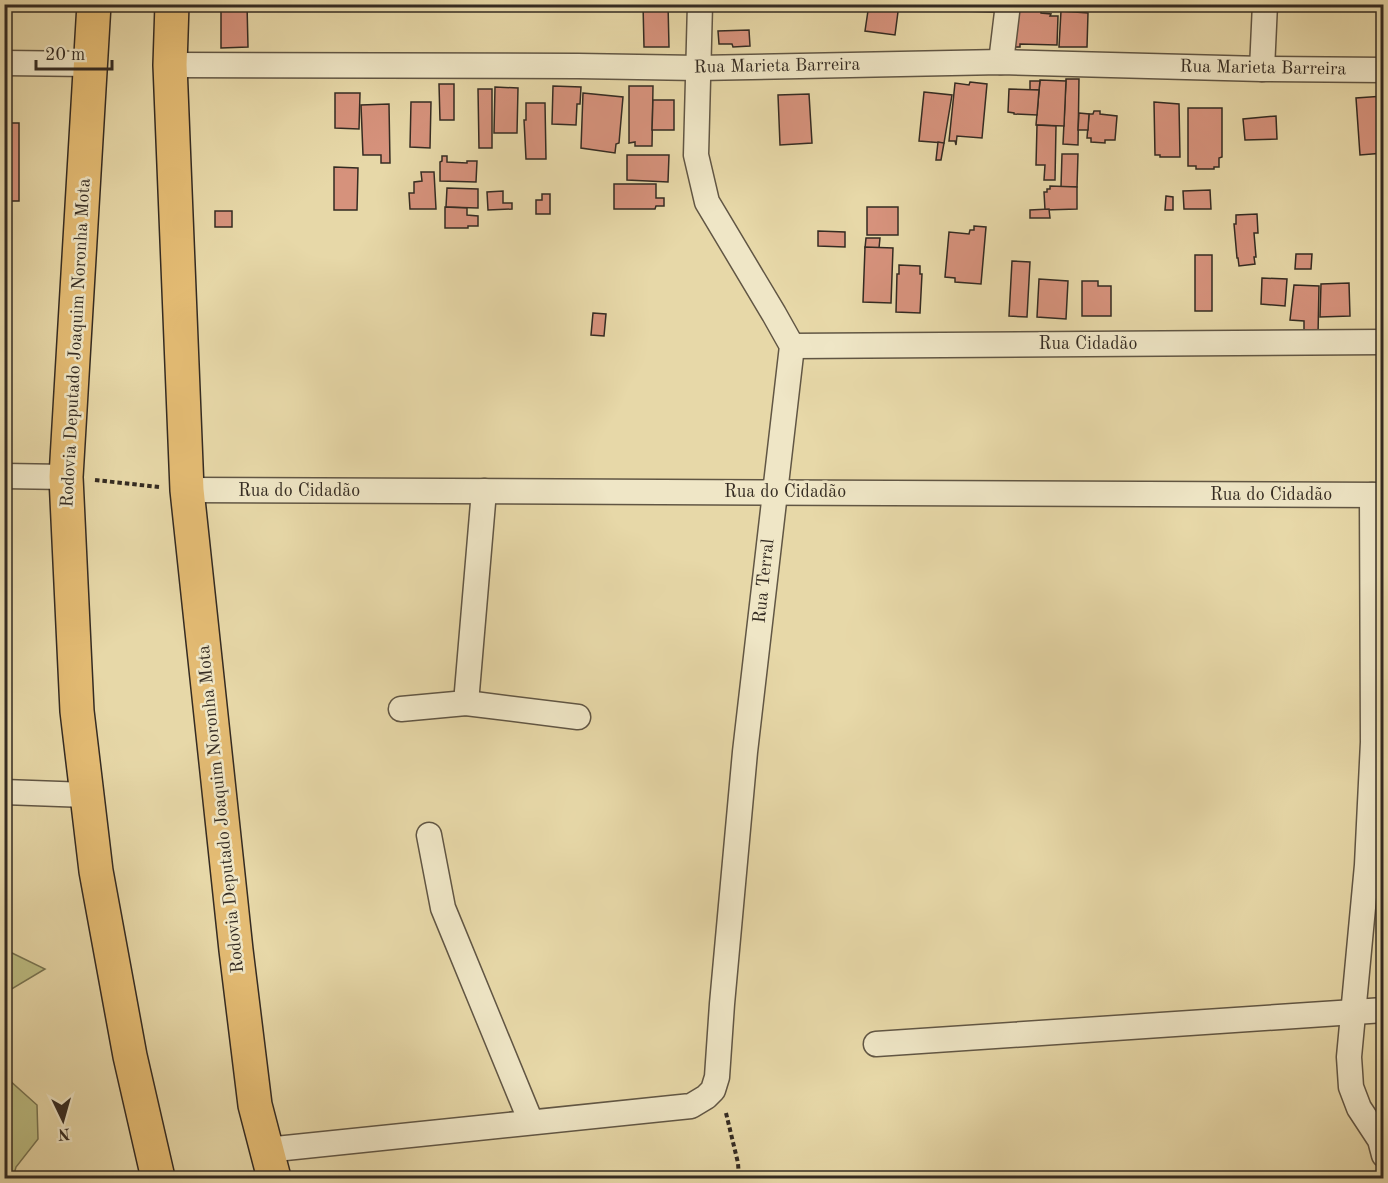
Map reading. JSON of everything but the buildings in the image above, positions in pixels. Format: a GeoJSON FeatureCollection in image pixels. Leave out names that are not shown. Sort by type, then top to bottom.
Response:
{"type":"FeatureCollection","features":[{"type":"Feature","properties":{"kind":"highway","name":"Rodovia Deputado Joaquim Noronha Mota"},"geometry":{"type":"LineString","coordinates":[[94,4],[66,477],[77,711],[96,871],[130,1056],[158,1179]]}},
{"type":"Feature","properties":{"kind":"highway","name":"Rodovia Deputado Joaquim Noronha Mota"},"geometry":{"type":"LineString","coordinates":[[171,4],[170,65],[187,490],[236,950],[255,1105],[270,1164]]}},
{"type":"Feature","properties":{"kind":"street"},"geometry":{"type":"LineString","coordinates":[[700,4],[696,155],[706,202],[792,346]]}},
{"type":"Feature","properties":{"kind":"street"},"geometry":{"type":"LineString","coordinates":[[1001,62],[1008,4]]}},
{"type":"Feature","properties":{"kind":"street"},"geometry":{"type":"LineString","coordinates":[[1262,69],[1265,4]]}},
{"type":"Feature","properties":{"kind":"street","name":"Rua Marieta Barreira"},"geometry":{"type":"LineString","coordinates":[[170,65],[698,68],[1001,62],[1383,70]]}},
{"type":"Feature","properties":{"kind":"street"},"geometry":{"type":"LineString","coordinates":[[4,63],[91,64]]}},
{"type":"Feature","properties":{"kind":"street","name":"Rua Cidadão"},"geometry":{"type":"LineString","coordinates":[[792,346],[1383,342]]}},
{"type":"Feature","properties":{"kind":"street","name":"Rua Terral"},"geometry":{"type":"LineString","coordinates":[[717,1077],[745,752],[792,346]]}},
{"type":"Feature","properties":{"kind":"street"},"geometry":{"type":"LineString","coordinates":[[4,476],[66,477]]}},
{"type":"Feature","properties":{"kind":"street","name":"Rua do Cidadão"},"geometry":{"type":"LineString","coordinates":[[187,490],[1378,495]]}},
{"type":"Feature","properties":{"kind":"street"},"geometry":{"type":"LineString","coordinates":[[466,703],[484,491]]}},
{"type":"Feature","properties":{"kind":"street"},"geometry":{"type":"LineString","coordinates":[[1378,495],[1373,741],[1367,865],[1349,1057],[1351,1087],[1359,1108],[1380,1140],[1383,1155]]}},
{"type":"Feature","properties":{"kind":"street"},"geometry":{"type":"LineString","coordinates":[[401,709],[466,703],[578,717]]}},
{"type":"Feature","properties":{"kind":"street"},"geometry":{"type":"LineString","coordinates":[[4,792],[87,795]]}},
{"type":"Feature","properties":{"kind":"street"},"geometry":{"type":"LineString","coordinates":[[429,835],[443,908],[531,1122]]}},
{"type":"Feature","properties":{"kind":"street"},"geometry":{"type":"LineString","coordinates":[[876,1044],[1383,1010]]}},
{"type":"Feature","properties":{"kind":"street"},"geometry":{"type":"LineString","coordinates":[[270,1164],[531,1122],[691,1106],[706,1098],[713,1090],[717,1077]]}},
{"type":"Feature","properties":{"kind":"path"},"geometry":{"type":"LineString","coordinates":[[66,477],[187,490]]}},
{"type":"Feature","properties":{"kind":"path"},"geometry":{"type":"LineString","coordinates":[[717,1077],[738,1163],[739,1179]]}},
{"type":"Feature","properties":{"kind":"green space"},"geometry":{"type":"Polygon","coordinates":[[[10,952],[45,969],[5,993],[5,954],[10,952]]]}},
{"type":"Feature","properties":{"kind":"green space"},"geometry":{"type":"Polygon","coordinates":[[[5,1078],[37,1105],[38,1139],[16,1167],[13,1178],[5,1178],[5,1078]]]}}]}
